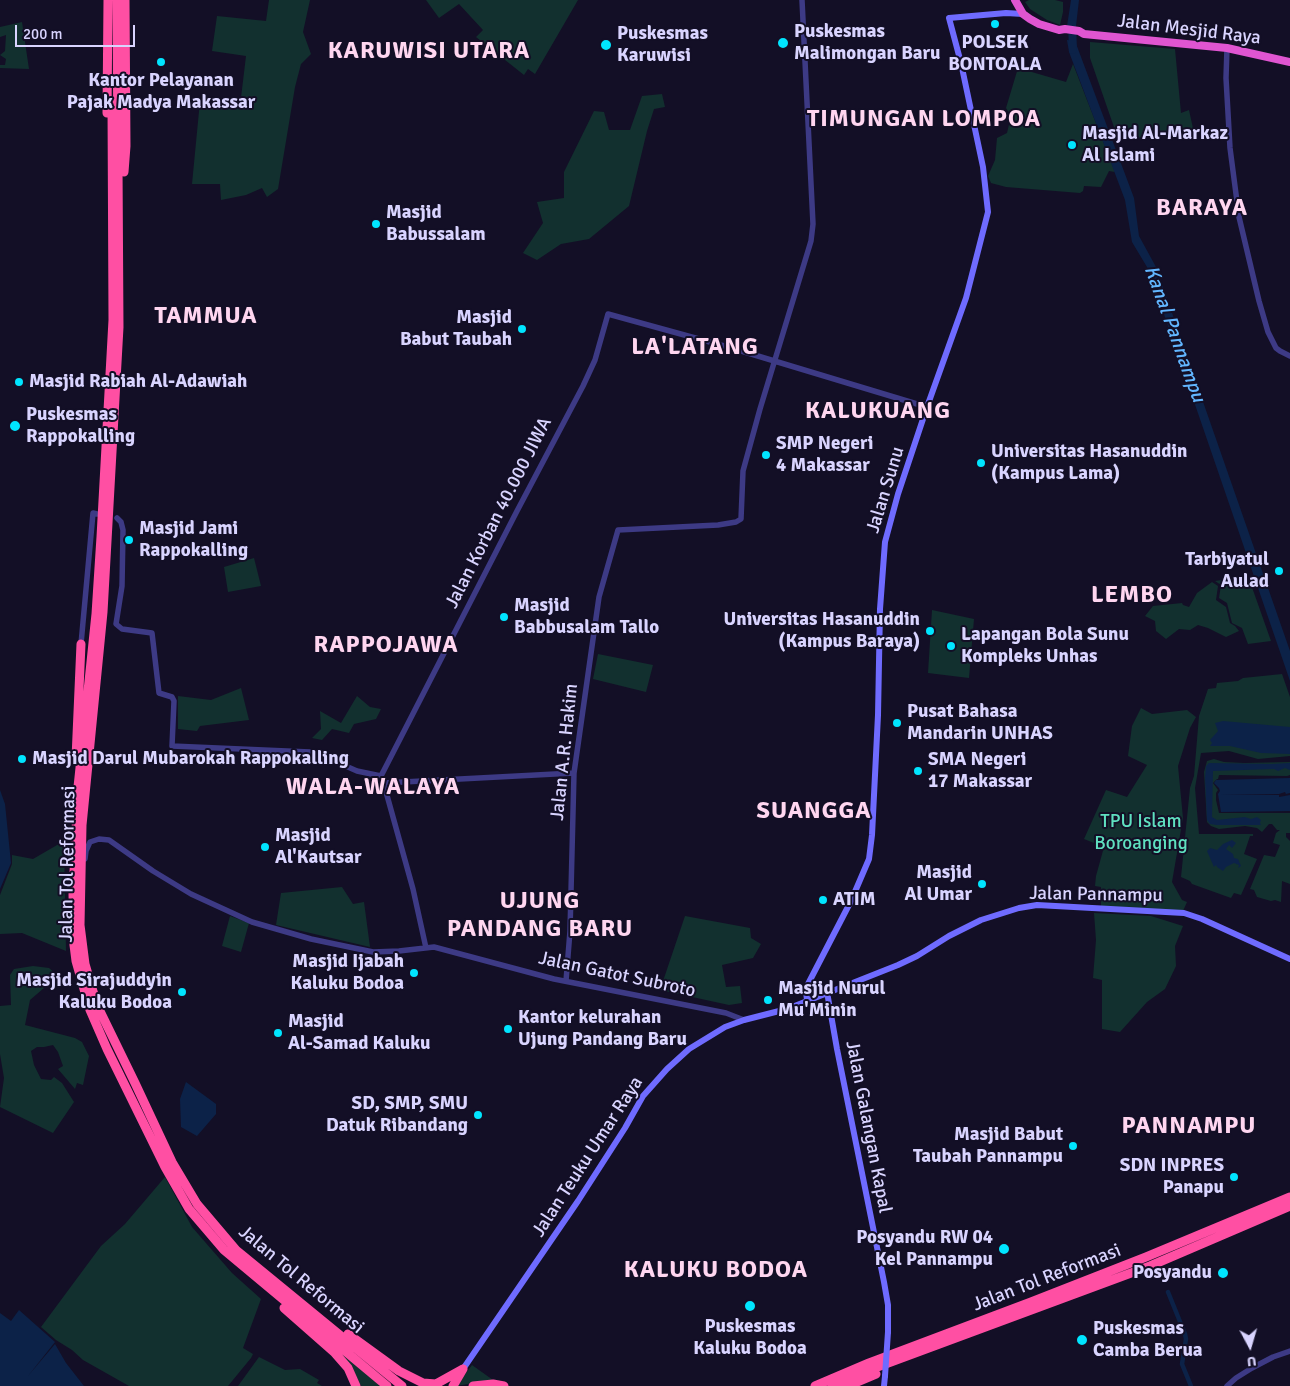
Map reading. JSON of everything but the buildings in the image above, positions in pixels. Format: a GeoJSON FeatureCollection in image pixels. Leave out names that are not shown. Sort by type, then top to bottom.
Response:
{"type":"FeatureCollection","features":[{"type":"Feature","properties":{"kind":"highway"},"geometry":{"type":"LineString","coordinates":[[108,0],[108,180],[116,323]]}},
{"type":"Feature","properties":{"kind":"highway"},"geometry":{"type":"LineString","coordinates":[[112,270],[113,0]]}},
{"type":"Feature","properties":{"kind":"highway","name":"Jalan Tol Reformasi"},"geometry":{"type":"LineString","coordinates":[[118,0],[120,285],[96,614],[78,787],[72,894],[74,945],[79,975],[90,1010],[122,1080],[165,1167],[190,1209],[224,1250],[387,1386]]}},
{"type":"Feature","properties":{"kind":"highway"},"geometry":{"type":"LineString","coordinates":[[116,323],[124,259],[126,146],[125,0]]}},
{"type":"Feature","properties":{"kind":"highway","name":"Jalan Mesjid Raya"},"geometry":{"type":"LineString","coordinates":[[1016,2],[1024,14],[1039,24],[1072,32],[1227,48],[1290,62]]}},
{"type":"Feature","properties":{"kind":"highway","name":"Jalan Tol Reformasi"},"geometry":{"type":"LineString","coordinates":[[116,323],[103,612],[82,825],[81,941],[88,980],[97,1005],[172,1162],[197,1204],[236,1250],[402,1386]]}},
{"type":"Feature","properties":{"kind":"highway"},"geometry":{"type":"LineString","coordinates":[[76,823],[74,804],[80,644]]}},
{"type":"Feature","properties":{"kind":"highway","name":"Jalan Tol Reformasi"},"geometry":{"type":"LineString","coordinates":[[815,1386],[869,1363],[1146,1257],[1290,1197]]}},
{"type":"Feature","properties":{"kind":"highway","name":"Jalan Tol Reformasi"},"geometry":{"type":"LineString","coordinates":[[832,1386],[1150,1266],[1290,1206]]}},
{"type":"Feature","properties":{"kind":"highway"},"geometry":{"type":"LineString","coordinates":[[224,1250],[249,1278],[334,1352],[348,1368],[356,1386]]}},
{"type":"Feature","properties":{"kind":"highway"},"geometry":{"type":"LineString","coordinates":[[236,1250],[365,1347],[412,1379],[432,1384],[446,1380],[463,1369]]}},
{"type":"Feature","properties":{"kind":"highway"},"geometry":{"type":"LineString","coordinates":[[848,1386],[1034,1310]]}},
{"type":"Feature","properties":{"kind":"highway"},"geometry":{"type":"LineString","coordinates":[[453,1386],[463,1369]]}},
{"type":"Feature","properties":{"kind":"highway"},"geometry":{"type":"LineString","coordinates":[[476,1385],[493,1384],[504,1386]]}},
{"type":"Feature","properties":{"kind":"main road"},"geometry":{"type":"LineString","coordinates":[[1006,13],[1016,2]]}},
{"type":"Feature","properties":{"kind":"main road","name":"Jalan Sunu"},"geometry":{"type":"LineString","coordinates":[[810,999],[806,992],[808,984],[851,901],[869,859],[872,835],[878,715],[880,609],[885,542],[898,494],[926,407],[966,298],[988,212],[981,158],[961,63],[949,18],[1006,13],[1024,14]]}},
{"type":"Feature","properties":{"kind":"main road","name":"Jalan Pannampu"},"geometry":{"type":"LineString","coordinates":[[810,999],[917,956],[949,936],[981,920],[1019,908],[1037,905],[1184,913],[1202,919],[1290,959]]}},
{"type":"Feature","properties":{"kind":"main road","name":"Jalan Galangan Kapal"},"geometry":{"type":"LineString","coordinates":[[824,993],[888,1305],[884,1386]]}},
{"type":"Feature","properties":{"kind":"main road","name":"Jalan Teuku Umar Raya"},"geometry":{"type":"LineString","coordinates":[[463,1369],[492,1324],[542,1254],[625,1128],[643,1096],[667,1068],[689,1049],[720,1030],[744,1020],[787,1009],[810,999]]}},
{"type":"Feature","properties":{"kind":"street"},"geometry":{"type":"LineString","coordinates":[[802,0],[813,227],[809,250],[775,361],[926,407]]}},
{"type":"Feature","properties":{"kind":"street"},"geometry":{"type":"LineString","coordinates":[[1227,48],[1226,78],[1230,148],[1238,211],[1259,300],[1270,337],[1280,351],[1289,356]]}},
{"type":"Feature","properties":{"kind":"street","name":"Jalan Korban 40.000 JIWA"},"geometry":{"type":"LineString","coordinates":[[381,776],[590,371],[608,314],[775,361]]}},
{"type":"Feature","properties":{"kind":"street","name":"Jalan A.R. Hakim"},"geometry":{"type":"LineString","coordinates":[[566,981],[570,931],[574,773],[599,597],[618,530],[724,524],[741,519],[742,471],[775,361]]}},
{"type":"Feature","properties":{"kind":"street"},"geometry":{"type":"LineString","coordinates":[[80,644],[93,513],[97,514]]}},
{"type":"Feature","properties":{"kind":"street"},"geometry":{"type":"LineString","coordinates":[[117,518],[122,524],[123,530],[122,586],[116,624],[122,629],[152,634],[159,693],[172,697],[174,701],[172,746],[310,752],[357,771],[381,776],[413,889],[426,948]]}},
{"type":"Feature","properties":{"kind":"street"},"geometry":{"type":"LineString","coordinates":[[384,783],[574,773]]}},
{"type":"Feature","properties":{"kind":"street","name":"Jalan Gatot Subroto"},"geometry":{"type":"LineString","coordinates":[[81,941],[83,934],[86,851],[90,842],[103,839],[114,843],[174,885],[219,907],[260,924],[311,939],[366,951],[399,951],[434,947],[566,981],[726,1013],[744,1020]]}},
{"type":"Feature","properties":{"kind":"street"},"geometry":{"type":"LineString","coordinates":[[1227,1386],[1236,1378],[1266,1360],[1290,1351]]}},
{"type":"Feature","properties":{"kind":"green space"},"geometry":{"type":"Polygon","coordinates":[[[269,0],[310,0],[303,32],[311,54],[301,64],[295,87],[278,189],[267,197],[262,188],[246,195],[221,200],[220,184],[192,184],[200,101],[240,106],[246,56],[212,51],[217,16],[266,21],[269,0]]]}},
{"type":"Feature","properties":{"kind":"green space"},"geometry":{"type":"Polygon","coordinates":[[[426,0],[578,0],[535,74],[528,69],[524,75],[476,37],[483,30],[459,4],[439,18],[426,0]]]}},
{"type":"Feature","properties":{"kind":"green space"},"geometry":{"type":"Polygon","coordinates":[[[1029,0],[1055,0],[1063,2],[1060,25],[1047,20],[1030,9],[1025,2],[1029,0]]]}},
{"type":"Feature","properties":{"kind":"green space"},"geometry":{"type":"Polygon","coordinates":[[[22,22],[29,69],[0,68],[0,65],[5,65],[6,59],[0,55],[5,51],[6,35],[0,37],[0,27],[22,22]]]}},
{"type":"Feature","properties":{"kind":"green space"},"geometry":{"type":"Polygon","coordinates":[[[1090,42],[1175,49],[1181,113],[1189,110],[1194,133],[1134,138],[1120,134],[1115,130],[1090,58],[1090,42]]]}},
{"type":"Feature","properties":{"kind":"green space"},"geometry":{"type":"Polygon","coordinates":[[[1073,64],[1115,172],[1109,171],[1101,187],[1084,186],[1083,191],[1080,193],[1006,187],[991,183],[988,176],[995,160],[997,138],[1007,133],[1011,116],[1006,108],[1018,68],[1066,82],[1073,64]]]}},
{"type":"Feature","properties":{"kind":"green space"},"geometry":{"type":"Polygon","coordinates":[[[662,94],[665,107],[654,109],[629,206],[589,239],[561,244],[537,260],[523,253],[543,223],[537,202],[564,198],[564,172],[594,111],[604,112],[609,130],[630,130],[642,96],[662,94]]]}},
{"type":"Feature","properties":{"kind":"green space"},"geometry":{"type":"Polygon","coordinates":[[[254,558],[261,586],[228,592],[224,567],[254,558]]]}},
{"type":"Feature","properties":{"kind":"green space"},"geometry":{"type":"Polygon","coordinates":[[[1248,576],[1271,641],[1248,644],[1242,628],[1232,623],[1227,603],[1219,598],[1221,585],[1215,581],[1248,576]]]}},
{"type":"Feature","properties":{"kind":"green space"},"geometry":{"type":"Polygon","coordinates":[[[1212,582],[1218,586],[1216,600],[1226,607],[1230,623],[1239,631],[1226,637],[1198,625],[1190,630],[1179,629],[1166,639],[1156,631],[1155,621],[1145,616],[1153,606],[1182,603],[1189,607],[1197,593],[1212,582]]]}},
{"type":"Feature","properties":{"kind":"green space","name":"Lapangan Bola Sunu Kompleks Unhas"},"geometry":{"type":"Polygon","coordinates":[[[932,610],[974,619],[969,678],[928,673],[932,610]]]}},
{"type":"Feature","properties":{"kind":"green space"},"geometry":{"type":"Polygon","coordinates":[[[598,654],[653,665],[646,692],[593,679],[598,654]]]}},
{"type":"Feature","properties":{"kind":"green space"},"geometry":{"type":"Polygon","coordinates":[[[1282,674],[1290,697],[1290,756],[1258,759],[1229,751],[1201,753],[1195,788],[1199,834],[1253,834],[1253,836],[1250,836],[1244,854],[1257,859],[1241,895],[1234,893],[1231,898],[1192,884],[1181,877],[1190,788],[1194,776],[1199,716],[1208,689],[1216,688],[1217,683],[1282,674]]]}},
{"type":"Feature","properties":{"kind":"green space"},"geometry":{"type":"Polygon","coordinates":[[[241,688],[249,720],[200,726],[197,731],[178,729],[178,696],[211,700],[241,688]]]}},
{"type":"Feature","properties":{"kind":"green space"},"geometry":{"type":"Polygon","coordinates":[[[357,696],[370,707],[381,709],[376,719],[354,724],[349,733],[332,729],[322,740],[312,738],[321,729],[320,711],[341,723],[357,696]]]}},
{"type":"Feature","properties":{"kind":"green space","name":"TPU Islam Boroanging"},"geometry":{"type":"Polygon","coordinates":[[[1141,708],[1152,714],[1187,710],[1196,717],[1190,728],[1178,766],[1183,818],[1172,882],[1182,900],[1187,902],[1183,911],[1101,907],[1101,887],[1095,886],[1104,847],[1084,839],[1106,790],[1127,797],[1147,765],[1128,756],[1132,726],[1141,708]]]}},
{"type":"Feature","properties":{"kind":"green space"},"geometry":{"type":"Polygon","coordinates":[[[1214,759],[1224,762],[1244,763],[1290,762],[1290,775],[1287,776],[1219,775],[1218,779],[1213,783],[1218,790],[1216,800],[1219,813],[1290,813],[1290,833],[1286,833],[1286,837],[1290,841],[1290,884],[1282,881],[1281,902],[1257,897],[1254,890],[1250,889],[1264,855],[1275,857],[1280,845],[1273,843],[1276,833],[1280,830],[1277,830],[1272,824],[1269,824],[1262,832],[1257,828],[1245,826],[1219,829],[1207,822],[1204,772],[1207,761],[1214,759]]]}},
{"type":"Feature","properties":{"kind":"green space"},"geometry":{"type":"Polygon","coordinates":[[[64,841],[66,951],[22,933],[0,934],[0,895],[12,864],[12,855],[33,859],[64,841]]]}},
{"type":"Feature","properties":{"kind":"green space"},"geometry":{"type":"Polygon","coordinates":[[[342,887],[353,904],[364,902],[370,947],[276,925],[281,893],[342,887]]]}},
{"type":"Feature","properties":{"kind":"green space"},"geometry":{"type":"Polygon","coordinates":[[[1094,913],[1151,916],[1183,926],[1175,946],[1176,966],[1165,989],[1147,1002],[1120,1032],[1102,1029],[1102,980],[1093,978],[1096,940],[1094,913]]]}},
{"type":"Feature","properties":{"kind":"green space"},"geometry":{"type":"Polygon","coordinates":[[[230,916],[249,923],[241,952],[222,946],[230,916]]]}},
{"type":"Feature","properties":{"kind":"green space"},"geometry":{"type":"Polygon","coordinates":[[[685,916],[750,928],[751,938],[761,944],[753,958],[722,965],[726,987],[740,986],[742,1003],[729,1005],[660,990],[685,916]]]}},
{"type":"Feature","properties":{"kind":"green space"},"geometry":{"type":"Polygon","coordinates":[[[33,966],[49,968],[58,976],[30,1000],[25,1025],[75,1038],[82,1042],[89,1056],[83,1085],[77,1083],[75,1089],[58,1069],[63,1066],[58,1052],[53,1045],[37,1047],[31,1051],[34,1065],[41,1079],[51,1080],[54,1077],[62,1083],[74,1102],[53,1133],[0,1107],[4,1078],[0,1054],[0,1006],[11,1005],[10,975],[14,969],[33,966]]]}},
{"type":"Feature","properties":{"kind":"green space"},"geometry":{"type":"Polygon","coordinates":[[[165,1177],[192,1227],[232,1273],[261,1299],[243,1348],[253,1354],[228,1386],[129,1386],[83,1360],[41,1327],[101,1246],[125,1224],[165,1177]]]}},
{"type":"Feature","properties":{"kind":"green space"},"geometry":{"type":"Polygon","coordinates":[[[317,1331],[381,1386],[361,1386],[350,1364],[317,1331]]]}},
{"type":"Feature","properties":{"kind":"green space"},"geometry":{"type":"Polygon","coordinates":[[[259,1357],[285,1370],[300,1369],[319,1380],[317,1383],[322,1386],[238,1386],[259,1357]]]}},
{"type":"Feature","properties":{"kind":"green space"},"geometry":{"type":"Polygon","coordinates":[[[472,1365],[493,1380],[456,1386],[472,1365]]]}},
{"type":"Feature","properties":{"kind":"water"},"geometry":{"type":"Polygon","coordinates":[[[1071,0],[1079,0],[1076,26],[1067,26],[1071,0]]]}},
{"type":"Feature","properties":{"kind":"water"},"geometry":{"type":"Polygon","coordinates":[[[1067,40],[1075,41],[1134,198],[1139,236],[1156,267],[1290,651],[1290,681],[1156,291],[1147,267],[1132,242],[1125,200],[1069,52],[1067,40]]]}},
{"type":"Feature","properties":{"kind":"water"},"geometry":{"type":"Polygon","coordinates":[[[1223,721],[1290,727],[1290,754],[1261,753],[1230,746],[1210,746],[1212,743],[1210,740],[1218,731],[1215,723],[1223,721]]]}},
{"type":"Feature","properties":{"kind":"water"},"geometry":{"type":"Polygon","coordinates":[[[1209,763],[1290,763],[1290,770],[1285,768],[1278,771],[1274,769],[1213,771],[1212,817],[1217,820],[1245,817],[1251,819],[1257,817],[1261,820],[1261,825],[1217,825],[1210,824],[1207,820],[1205,778],[1206,766],[1209,763]]]}},
{"type":"Feature","properties":{"kind":"water"},"geometry":{"type":"Polygon","coordinates":[[[1290,778],[1290,793],[1286,794],[1285,792],[1279,794],[1221,795],[1279,795],[1279,797],[1290,795],[1290,811],[1221,812],[1218,794],[1220,791],[1214,783],[1216,780],[1290,778]]]}},
{"type":"Feature","properties":{"kind":"water"},"geometry":{"type":"Polygon","coordinates":[[[0,790],[5,804],[11,863],[0,889],[0,790]]]}},
{"type":"Feature","properties":{"kind":"water"},"geometry":{"type":"Polygon","coordinates":[[[1232,840],[1236,843],[1232,848],[1229,845],[1226,849],[1233,854],[1234,858],[1238,859],[1241,866],[1238,868],[1239,865],[1234,863],[1223,871],[1216,865],[1214,867],[1207,851],[1210,848],[1217,850],[1223,844],[1232,840]]]}},
{"type":"Feature","properties":{"kind":"water"},"geometry":{"type":"Polygon","coordinates":[[[186,1082],[216,1104],[216,1114],[197,1136],[181,1127],[180,1099],[186,1082]]]}},
{"type":"Feature","properties":{"kind":"water"},"geometry":{"type":"Polygon","coordinates":[[[19,1310],[55,1342],[28,1376],[55,1344],[66,1363],[84,1386],[0,1386],[0,1313],[11,1321],[19,1310]]]}},
{"type":"Feature","properties":{"kind":"waterway","name":"Kanal Pannampu"},"geometry":{"type":"LineString","coordinates":[[1072,24],[1073,50]]}},
{"type":"Feature","properties":{"kind":"waterway"},"geometry":{"type":"LineString","coordinates":[[1168,1292],[1185,1334],[1182,1364],[1191,1386]]}},
{"type":"Feature","properties":{"kind":"place","name":"POLSEK BONTOALA"},"geometry":{"type":"Point","coordinates":[995,24]}},
{"type":"Feature","properties":{"kind":"place","name":"Puskesmas Malimongan Baru"},"geometry":{"type":"Point","coordinates":[783,43]}},
{"type":"Feature","properties":{"kind":"place","name":"Puskesmas Karuwisi"},"geometry":{"type":"Point","coordinates":[606,45]}},
{"type":"Feature","properties":{"kind":"place","name":"Kantor Pelayanan Pajak Madya Makassar"},"geometry":{"type":"Point","coordinates":[161,62]}},
{"type":"Feature","properties":{"kind":"place","name":"Masjid Al-Markaz Al Islami"},"geometry":{"type":"Point","coordinates":[1072,145]}},
{"type":"Feature","properties":{"kind":"place","name":"Masjid Babussalam"},"geometry":{"type":"Point","coordinates":[376,224]}},
{"type":"Feature","properties":{"kind":"place","name":"Masjid Babut Taubah"},"geometry":{"type":"Point","coordinates":[522,329]}},
{"type":"Feature","properties":{"kind":"place","name":"Masjid Rabiah Al-Adawiah"},"geometry":{"type":"Point","coordinates":[19,382]}},
{"type":"Feature","properties":{"kind":"place","name":"Puskesmas Rappokalling"},"geometry":{"type":"Point","coordinates":[15,426]}},
{"type":"Feature","properties":{"kind":"place","name":"SMP Negeri 4 Makassar"},"geometry":{"type":"Point","coordinates":[766,455]}},
{"type":"Feature","properties":{"kind":"place","name":"Universitas Hasanuddin (Kampus Lama)"},"geometry":{"type":"Point","coordinates":[981,463]}},
{"type":"Feature","properties":{"kind":"place","name":"Masjid Jami Rappokalling"},"geometry":{"type":"Point","coordinates":[129,540]}},
{"type":"Feature","properties":{"kind":"place","name":"Tarbiyatul Aulad"},"geometry":{"type":"Point","coordinates":[1279,571]}},
{"type":"Feature","properties":{"kind":"place","name":"Masjid Babbusalam Tallo"},"geometry":{"type":"Point","coordinates":[504,617]}},
{"type":"Feature","properties":{"kind":"place","name":"Universitas Hasanuddin (Kampus Baraya)"},"geometry":{"type":"Point","coordinates":[930,631]}},
{"type":"Feature","properties":{"kind":"place","name":"Lapangan Bola Sunu Kompleks Unhas"},"geometry":{"type":"Point","coordinates":[951,646]}},
{"type":"Feature","properties":{"kind":"place","name":"Pusat Bahasa Mandarin UNHAS"},"geometry":{"type":"Point","coordinates":[897,723]}},
{"type":"Feature","properties":{"kind":"place","name":"Masjid Darul Mubarokah Rappokalling"},"geometry":{"type":"Point","coordinates":[22,759]}},
{"type":"Feature","properties":{"kind":"place","name":"SMA Negeri 17 Makassar"},"geometry":{"type":"Point","coordinates":[918,771]}},
{"type":"Feature","properties":{"kind":"place","name":"Masjid Al'Kautsar"},"geometry":{"type":"Point","coordinates":[265,847]}},
{"type":"Feature","properties":{"kind":"place","name":"Masjid Al Umar"},"geometry":{"type":"Point","coordinates":[982,884]}},
{"type":"Feature","properties":{"kind":"place","name":"ATIM"},"geometry":{"type":"Point","coordinates":[823,900]}},
{"type":"Feature","properties":{"kind":"place","name":"Masjid Ijabah Kaluku Bodoa"},"geometry":{"type":"Point","coordinates":[414,973]}},
{"type":"Feature","properties":{"kind":"place","name":"Masjid Sirajuddyin Kaluku Bodoa"},"geometry":{"type":"Point","coordinates":[182,992]}},
{"type":"Feature","properties":{"kind":"place","name":"Masjid Nurul Mu'Minin"},"geometry":{"type":"Point","coordinates":[768,1000]}},
{"type":"Feature","properties":{"kind":"place","name":"Kantor kelurahan Ujung Pandang Baru"},"geometry":{"type":"Point","coordinates":[508,1029]}},
{"type":"Feature","properties":{"kind":"place","name":"Masjid Al-Samad Kaluku"},"geometry":{"type":"Point","coordinates":[278,1033]}},
{"type":"Feature","properties":{"kind":"place","name":"SD, SMP, SMU Datuk Ribandang"},"geometry":{"type":"Point","coordinates":[478,1115]}},
{"type":"Feature","properties":{"kind":"place","name":"Masjid Babut Taubah Pannampu"},"geometry":{"type":"Point","coordinates":[1073,1146]}},
{"type":"Feature","properties":{"kind":"place","name":"SDN INPRES Panapu"},"geometry":{"type":"Point","coordinates":[1234,1177]}},
{"type":"Feature","properties":{"kind":"place","name":"Posyandu RW 04 Kel Pannampu"},"geometry":{"type":"Point","coordinates":[1004,1249]}},
{"type":"Feature","properties":{"kind":"place","name":"Posyandu"},"geometry":{"type":"Point","coordinates":[1223,1273]}},
{"type":"Feature","properties":{"kind":"place","name":"Puskesmas Kaluku Bodoa"},"geometry":{"type":"Point","coordinates":[750,1306]}},
{"type":"Feature","properties":{"kind":"place","name":"Puskesmas Camba Berua"},"geometry":{"type":"Point","coordinates":[1082,1340]}},
{"type":"Feature","properties":{"kind":"district","name":"KARUWISI UTARA"},"geometry":{"type":"Point","coordinates":[429,52]}},
{"type":"Feature","properties":{"kind":"district","name":"TIMUNGAN LOMPOA"},"geometry":{"type":"Point","coordinates":[924,120]}},
{"type":"Feature","properties":{"kind":"district","name":"BARAYA"},"geometry":{"type":"Point","coordinates":[1202,209]}},
{"type":"Feature","properties":{"kind":"district","name":"TAMMUA"},"geometry":{"type":"Point","coordinates":[206,317]}},
{"type":"Feature","properties":{"kind":"district","name":"LA'LATANG"},"geometry":{"type":"Point","coordinates":[695,348]}},
{"type":"Feature","properties":{"kind":"district","name":"KALUKUANG"},"geometry":{"type":"Point","coordinates":[878,412]}},
{"type":"Feature","properties":{"kind":"district","name":"LEMBO"},"geometry":{"type":"Point","coordinates":[1132,596]}},
{"type":"Feature","properties":{"kind":"district","name":"RAPPOJAWA"},"geometry":{"type":"Point","coordinates":[386,646]}},
{"type":"Feature","properties":{"kind":"district","name":"WALA-WALAYA"},"geometry":{"type":"Point","coordinates":[373,788]}},
{"type":"Feature","properties":{"kind":"district","name":"SUANGGA"},"geometry":{"type":"Point","coordinates":[814,812]}},
{"type":"Feature","properties":{"kind":"district","name":"UJUNG PANDANG BARU"},"geometry":{"type":"Point","coordinates":[540,916]}},
{"type":"Feature","properties":{"kind":"district","name":"PANNAMPU"},"geometry":{"type":"Point","coordinates":[1189,1127]}},
{"type":"Feature","properties":{"kind":"district","name":"KALUKU BODOA"},"geometry":{"type":"Point","coordinates":[716,1271]}}]}
